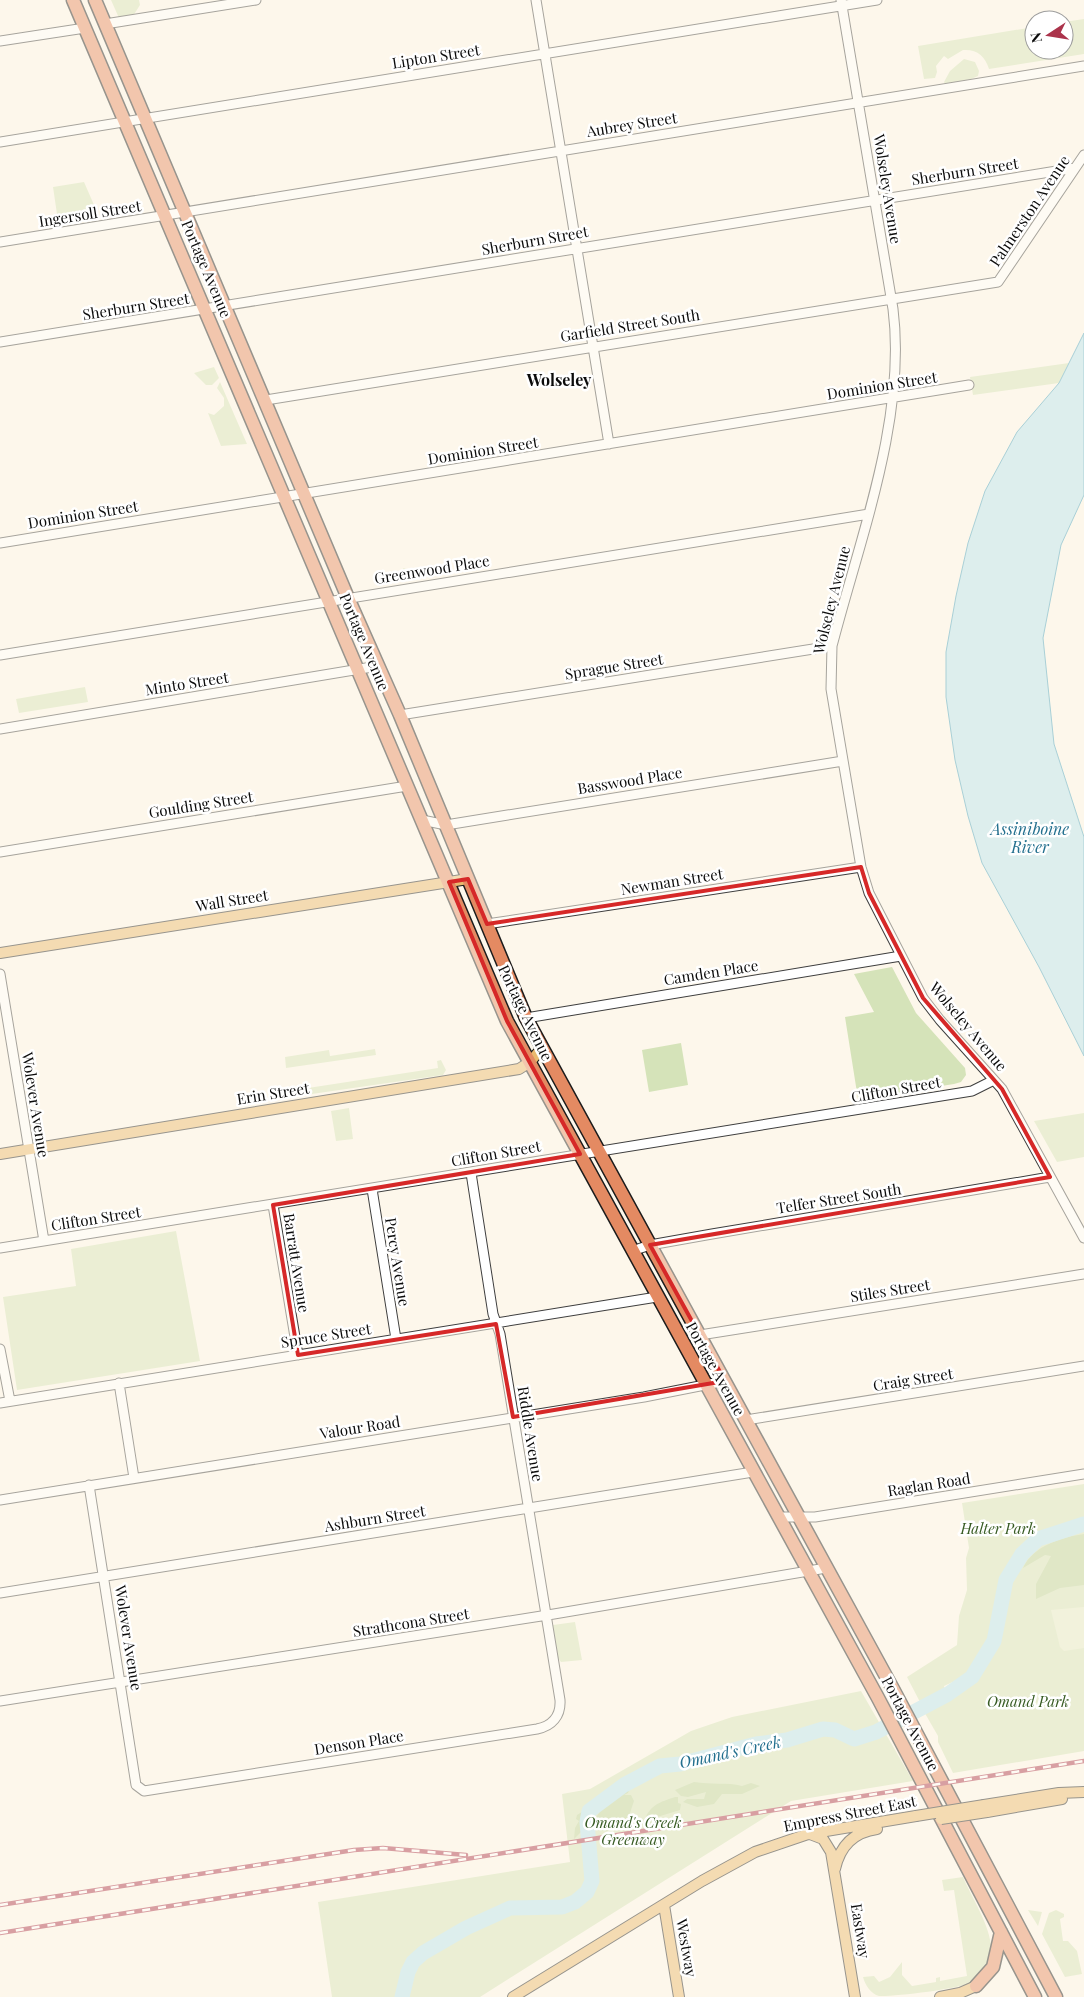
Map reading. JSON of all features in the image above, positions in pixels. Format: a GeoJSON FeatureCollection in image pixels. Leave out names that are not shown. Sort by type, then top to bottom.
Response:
{"type":"FeatureCollection","features":[{"type":"Feature","properties":{"kind":"highway","name":"Portage Avenue"},"geometry":{"type":"LineString","coordinates":[[73,0],[206,309],[507,1021],[656,1297],[707,1386],[906,1749],[1035,1997]]}},
{"type":"Feature","properties":{"kind":"highway","name":"Portage Avenue"},"geometry":{"type":"LineString","coordinates":[[95,0],[266,400],[348,598],[400,715],[526,1018],[921,1742],[1056,1997]]}},
{"type":"Feature","properties":{"kind":"highway"},"geometry":{"type":"LineString","coordinates":[[976,1986],[993,1967],[1001,1932]]}},
{"type":"Feature","properties":{"kind":"main road","name":"Wall Street"},"geometry":{"type":"LineString","coordinates":[[0,953],[468,879]]}},
{"type":"Feature","properties":{"kind":"main road","name":"Erin Street"},"geometry":{"type":"LineString","coordinates":[[0,1154],[474,1078],[519,1069],[530,1062],[542,1048]]}},
{"type":"Feature","properties":{"kind":"main road","name":"Empress Street East"},"geometry":{"type":"LineString","coordinates":[[986,1809],[1059,1793],[1084,1792]]}},
{"type":"Feature","properties":{"kind":"main road","name":"Empress Street East"},"geometry":{"type":"LineString","coordinates":[[513,1997],[749,1855],[778,1842],[808,1834],[986,1809],[1084,1798]]}},
{"type":"Feature","properties":{"kind":"main road","name":"Empress Street East"},"geometry":{"type":"LineString","coordinates":[[835,1870],[837,1860],[846,1845],[860,1833],[918,1819]]}},
{"type":"Feature","properties":{"kind":"main road","name":"Eastway"},"geometry":{"type":"LineString","coordinates":[[808,1834],[826,1842],[831,1852],[856,1997]]}},
{"type":"Feature","properties":{"kind":"main road","name":"Westway"},"geometry":{"type":"LineString","coordinates":[[664,1905],[679,1997]]}},
{"type":"Feature","properties":{"kind":"main road"},"geometry":{"type":"LineString","coordinates":[[940,1997],[960,1993],[976,1986]]}},
{"type":"Feature","properties":{"kind":"street"},"geometry":{"type":"LineString","coordinates":[[105,24],[233,2],[256,0]]}},
{"type":"Feature","properties":{"kind":"street"},"geometry":{"type":"LineString","coordinates":[[536,0],[609,444]]}},
{"type":"Feature","properties":{"kind":"street","name":"Lipton Street"},"geometry":{"type":"LineString","coordinates":[[0,142],[544,54],[842,3],[877,0]]}},
{"type":"Feature","properties":{"kind":"street","name":"Wolseley Avenue"},"geometry":{"type":"LineString","coordinates":[[842,3],[890,298],[896,350],[885,448],[869,514],[832,646],[830,689],[861,867],[869,893],[928,1006],[1002,1089],[1084,1238]]}},
{"type":"Feature","properties":{"kind":"street"},"geometry":{"type":"LineString","coordinates":[[0,41],[85,28]]}},
{"type":"Feature","properties":{"kind":"street","name":"Aubrey Street"},"geometry":{"type":"LineString","coordinates":[[185,212],[1084,66]]}},
{"type":"Feature","properties":{"kind":"street","name":"Palmerston Avenue"},"geometry":{"type":"LineString","coordinates":[[998,282],[1084,155]]}},
{"type":"Feature","properties":{"kind":"street","name":"Sherburn Street"},"geometry":{"type":"LineString","coordinates":[[0,342],[1076,168]]}},
{"type":"Feature","properties":{"kind":"street","name":"Ingersoll Street"},"geometry":{"type":"LineString","coordinates":[[0,242],[185,212]]}},
{"type":"Feature","properties":{"kind":"street","name":"Garfield Street South"},"geometry":{"type":"LineString","coordinates":[[266,400],[998,282]]}},
{"type":"Feature","properties":{"kind":"street","name":"Dominion Street"},"geometry":{"type":"LineString","coordinates":[[0,542],[970,385]]}},
{"type":"Feature","properties":{"kind":"street","name":"Greenwood Place"},"geometry":{"type":"LineString","coordinates":[[0,655],[869,514]]}},
{"type":"Feature","properties":{"kind":"street","name":"Sprague Street"},"geometry":{"type":"LineString","coordinates":[[400,715],[832,646]]}},
{"type":"Feature","properties":{"kind":"street","name":"Minto Street"},"geometry":{"type":"LineString","coordinates":[[0,728],[378,666]]}},
{"type":"Feature","properties":{"kind":"street","name":"Basswood Place"},"geometry":{"type":"LineString","coordinates":[[422,820],[446,825],[843,761]]}},
{"type":"Feature","properties":{"kind":"street","name":"Goulding Street"},"geometry":{"type":"LineString","coordinates":[[0,852],[407,786]]}},
{"type":"Feature","properties":{"kind":"street","name":"Newman Street"},"geometry":{"type":"LineString","coordinates":[[487,924],[861,867]]}},
{"type":"Feature","properties":{"kind":"street","name":"Camden Place"},"geometry":{"type":"LineString","coordinates":[[526,1018],[901,956]]}},
{"type":"Feature","properties":{"kind":"street","name":"Wolever Avenue"},"geometry":{"type":"LineString","coordinates":[[0,974],[44,1241]]}},
{"type":"Feature","properties":{"kind":"street","name":"Clifton Street"},"geometry":{"type":"LineString","coordinates":[[0,1248],[972,1091],[994,1080]]}},
{"type":"Feature","properties":{"kind":"street","name":"Riddle Avenue"},"geometry":{"type":"LineString","coordinates":[[472,1173],[560,1700]]}},
{"type":"Feature","properties":{"kind":"street","name":"Telfer Street South"},"geometry":{"type":"LineString","coordinates":[[632,1251],[650,1245],[1050,1177]]}},
{"type":"Feature","properties":{"kind":"street","name":"Percy Avenue"},"geometry":{"type":"LineString","coordinates":[[372,1188],[396,1339]]}},
{"type":"Feature","properties":{"kind":"street","name":"Barratt Avenue"},"geometry":{"type":"LineString","coordinates":[[273,1204],[298,1355]]}},
{"type":"Feature","properties":{"kind":"street","name":"Stiles Street"},"geometry":{"type":"LineString","coordinates":[[700,1336],[1084,1274]]}},
{"type":"Feature","properties":{"kind":"street","name":"Spruce Street"},"geometry":{"type":"LineString","coordinates":[[0,1403],[656,1297]]}},
{"type":"Feature","properties":{"kind":"street"},"geometry":{"type":"LineString","coordinates":[[0,1349],[10,1401]]}},
{"type":"Feature","properties":{"kind":"street","name":"Craig Street"},"geometry":{"type":"LineString","coordinates":[[746,1420],[1084,1366]]}},
{"type":"Feature","properties":{"kind":"street","name":"Valour Road"},"geometry":{"type":"LineString","coordinates":[[0,1500],[707,1386],[725,1381]]}},
{"type":"Feature","properties":{"kind":"street"},"geometry":{"type":"LineString","coordinates":[[119,1384],[134,1478]]}},
{"type":"Feature","properties":{"kind":"street","name":"Ashburn Street"},"geometry":{"type":"LineString","coordinates":[[0,1593],[753,1472]]}},
{"type":"Feature","properties":{"kind":"street","name":"Raglan Road"},"geometry":{"type":"LineString","coordinates":[[778,1517],[815,1517],[1084,1474]]}},
{"type":"Feature","properties":{"kind":"street","name":"Wolever Avenue"},"geometry":{"type":"LineString","coordinates":[[89,1485],[136,1785],[144,1791]]}},
{"type":"Feature","properties":{"kind":"street","name":"Strathcona Street"},"geometry":{"type":"LineString","coordinates":[[0,1701],[546,1616],[826,1568]]}},
{"type":"Feature","properties":{"kind":"street","name":"Denson Place"},"geometry":{"type":"LineString","coordinates":[[144,1791],[542,1728],[556,1719],[560,1709],[560,1700]]}},
{"type":"Feature","properties":{"kind":"highlighted area"},"geometry":{"type":"Polygon","coordinates":[[[861,867],[869,893],[923,998],[1002,1089],[1050,1177],[650,1245],[725,1381],[513,1417],[496,1324],[298,1355],[273,1205],[580,1154],[507,1021],[449,882],[468,879],[487,924],[861,867]]]}},
{"type":"Feature","properties":{"kind":"green space"},"geometry":{"type":"Polygon","coordinates":[[[111,0],[139,0],[140,5],[133,16],[119,18],[111,0]]]}},
{"type":"Feature","properties":{"kind":"green space"},"geometry":{"type":"Polygon","coordinates":[[[1084,19],[1084,54],[1074,56],[1074,20],[1084,19]]]}},
{"type":"Feature","properties":{"kind":"green space"},"geometry":{"type":"Polygon","coordinates":[[[1024,29],[1024,60],[1046,60],[989,69],[980,54],[963,50],[948,59],[944,56],[936,66],[935,78],[924,79],[918,46],[1024,29]]]}},
{"type":"Feature","properties":{"kind":"green space"},"geometry":{"type":"Polygon","coordinates":[[[964,59],[975,62],[979,71],[978,76],[945,84],[944,82],[950,71],[964,59]]]}},
{"type":"Feature","properties":{"kind":"green space"},"geometry":{"type":"Polygon","coordinates":[[[84,182],[98,214],[58,221],[53,187],[84,182]]]}},
{"type":"Feature","properties":{"kind":"green space"},"geometry":{"type":"Polygon","coordinates":[[[1069,363],[1059,383],[973,395],[970,377],[1069,363]]]}},
{"type":"Feature","properties":{"kind":"green space"},"geometry":{"type":"Polygon","coordinates":[[[214,367],[219,378],[212,385],[206,385],[194,373],[214,367]]]}},
{"type":"Feature","properties":{"kind":"green space"},"geometry":{"type":"Polygon","coordinates":[[[220,382],[247,444],[221,446],[208,413],[214,415],[224,406],[224,398],[217,388],[220,382]]]}},
{"type":"Feature","properties":{"kind":"green space"},"geometry":{"type":"Polygon","coordinates":[[[451,563],[445,566],[445,569],[406,575],[403,568],[410,570],[451,563]]]}},
{"type":"Feature","properties":{"kind":"green space"},"geometry":{"type":"Polygon","coordinates":[[[85,687],[88,702],[19,713],[16,699],[85,687]]]}},
{"type":"Feature","properties":{"kind":"green space"},"geometry":{"type":"Polygon","coordinates":[[[892,967],[916,1013],[965,1068],[966,1075],[961,1082],[954,1084],[858,1099],[845,1017],[874,1012],[854,974],[892,967]]]}},
{"type":"Feature","properties":{"kind":"green space"},"geometry":{"type":"Polygon","coordinates":[[[681,1043],[688,1085],[649,1092],[642,1050],[681,1043]]]}},
{"type":"Feature","properties":{"kind":"green space"},"geometry":{"type":"Polygon","coordinates":[[[375,1049],[376,1055],[286,1068],[285,1057],[329,1050],[330,1056],[375,1049]]]}},
{"type":"Feature","properties":{"kind":"green space"},"geometry":{"type":"Polygon","coordinates":[[[441,1060],[446,1070],[443,1075],[298,1096],[307,1082],[308,1088],[438,1068],[437,1061],[441,1060]]]}},
{"type":"Feature","properties":{"kind":"green space"},"geometry":{"type":"Polygon","coordinates":[[[349,1108],[353,1139],[336,1141],[331,1111],[349,1108]]]}},
{"type":"Feature","properties":{"kind":"green space"},"geometry":{"type":"Polygon","coordinates":[[[1084,1113],[1084,1157],[1057,1162],[1034,1121],[1084,1113]]]}},
{"type":"Feature","properties":{"kind":"green space"},"geometry":{"type":"Polygon","coordinates":[[[176,1231],[200,1361],[17,1390],[3,1297],[76,1286],[71,1249],[176,1231]]]}},
{"type":"Feature","properties":{"kind":"green space","name":"Halter Park"},"geometry":{"type":"Polygon","coordinates":[[[1084,1484],[1084,1520],[1044,1532],[1016,1556],[1002,1581],[994,1627],[973,1669],[968,1675],[944,1686],[945,1690],[921,1704],[907,1677],[957,1645],[959,1616],[967,1590],[966,1558],[969,1548],[962,1503],[1084,1484]]]}},
{"type":"Feature","properties":{"kind":"green space","name":"Omand Park"},"geometry":{"type":"Polygon","coordinates":[[[1084,1527],[1084,1751],[953,1773],[938,1742],[938,1736],[923,1710],[949,1697],[961,1686],[977,1678],[984,1668],[1000,1643],[1006,1592],[1012,1576],[1025,1556],[1039,1544],[1084,1527]]]}},
{"type":"Feature","properties":{"kind":"green space"},"geometry":{"type":"Polygon","coordinates":[[[1084,1534],[1084,1585],[1060,1588],[1036,1599],[1036,1584],[1051,1556],[1045,1555],[1023,1568],[1028,1560],[1041,1548],[1049,1544],[1067,1537],[1084,1534]]]}},
{"type":"Feature","properties":{"kind":"green space"},"geometry":{"type":"Polygon","coordinates":[[[1084,1607],[1084,1648],[1064,1651],[1060,1647],[1051,1610],[1084,1607]]]}},
{"type":"Feature","properties":{"kind":"green space"},"geometry":{"type":"Polygon","coordinates":[[[575,1622],[582,1660],[561,1662],[558,1658],[553,1625],[575,1622]]]}},
{"type":"Feature","properties":{"kind":"green space","name":"Omand's Creek Greenway"},"geometry":{"type":"Polygon","coordinates":[[[861,1691],[913,1781],[791,1801],[480,1997],[332,1997],[318,1902],[570,1862],[562,1794],[590,1789],[691,1731],[732,1717],[861,1691]]]}},
{"type":"Feature","properties":{"kind":"green space"},"geometry":{"type":"Polygon","coordinates":[[[694,1782],[742,1786],[751,1783],[760,1786],[742,1794],[722,1794],[714,1804],[697,1807],[683,1802],[687,1799],[704,1799],[706,1792],[688,1797],[681,1796],[675,1790],[694,1782]]]}},
{"type":"Feature","properties":{"kind":"green space"},"geometry":{"type":"Polygon","coordinates":[[[622,1788],[630,1788],[628,1793],[624,1795],[631,1795],[634,1801],[629,1816],[634,1817],[632,1825],[624,1829],[616,1824],[608,1831],[589,1831],[588,1822],[594,1820],[606,1803],[612,1802],[612,1794],[622,1788]]]}},
{"type":"Feature","properties":{"kind":"green space"},"geometry":{"type":"Polygon","coordinates":[[[678,1797],[678,1803],[681,1804],[680,1810],[657,1817],[652,1823],[644,1822],[652,1808],[678,1797]]]}},
{"type":"Feature","properties":{"kind":"green space"},"geometry":{"type":"Polygon","coordinates":[[[593,1805],[584,1820],[583,1830],[574,1839],[575,1828],[579,1821],[576,1819],[577,1815],[593,1805]]]}},
{"type":"Feature","properties":{"kind":"green space"},"geometry":{"type":"Polygon","coordinates":[[[963,1877],[984,1921],[990,1940],[991,1953],[978,1977],[970,1983],[953,1988],[897,1995],[879,1996],[873,1993],[863,1977],[874,1976],[879,1982],[890,1977],[902,1962],[902,1975],[912,1986],[936,1982],[936,1978],[940,1977],[940,1981],[967,1976],[954,1890],[944,1891],[942,1880],[963,1877]]]}},
{"type":"Feature","properties":{"kind":"green space"},"geometry":{"type":"Polygon","coordinates":[[[1028,1910],[1042,1912],[1038,1926],[1028,1910]]]}},
{"type":"Feature","properties":{"kind":"green space"},"geometry":{"type":"Polygon","coordinates":[[[1056,1910],[1064,1914],[1064,1917],[1060,1919],[1063,1941],[1068,1941],[1077,1951],[1082,1974],[1065,1977],[1042,1934],[1049,1913],[1056,1910]]]}},
{"type":"Feature","properties":{"kind":"water","name":"Assiniboine River"},"geometry":{"type":"Polygon","coordinates":[[[1084,333],[1084,495],[1061,545],[1043,638],[1054,744],[1084,837],[1084,1056],[1039,967],[982,863],[968,816],[955,760],[946,697],[946,652],[968,543],[985,491],[1017,432],[1059,383],[1084,333]]]}},
{"type":"Feature","properties":{"kind":"waterway","name":"Omand's Creek"},"geometry":{"type":"LineString","coordinates":[[402,1997],[408,1972],[413,1962],[423,1953],[466,1928],[510,1908],[562,1907],[575,1902],[587,1892],[592,1881],[587,1822],[589,1811],[624,1785],[660,1766],[680,1764],[756,1744],[787,1740],[823,1729],[835,1730],[854,1739],[876,1732],[948,1694],[972,1677],[994,1641],[1006,1580],[1022,1554],[1038,1539],[1084,1524]]}},
{"type":"Feature","properties":{"kind":"railway"},"geometry":{"type":"LineString","coordinates":[[0,1933],[1084,1761]]}},
{"type":"Feature","properties":{"kind":"railway"},"geometry":{"type":"LineString","coordinates":[[0,1905],[354,1850],[383,1848],[466,1855]]}},
{"type":"Feature","properties":{"kind":"district","name":"Wolseley"},"geometry":{"type":"Point","coordinates":[559,380]}}]}
